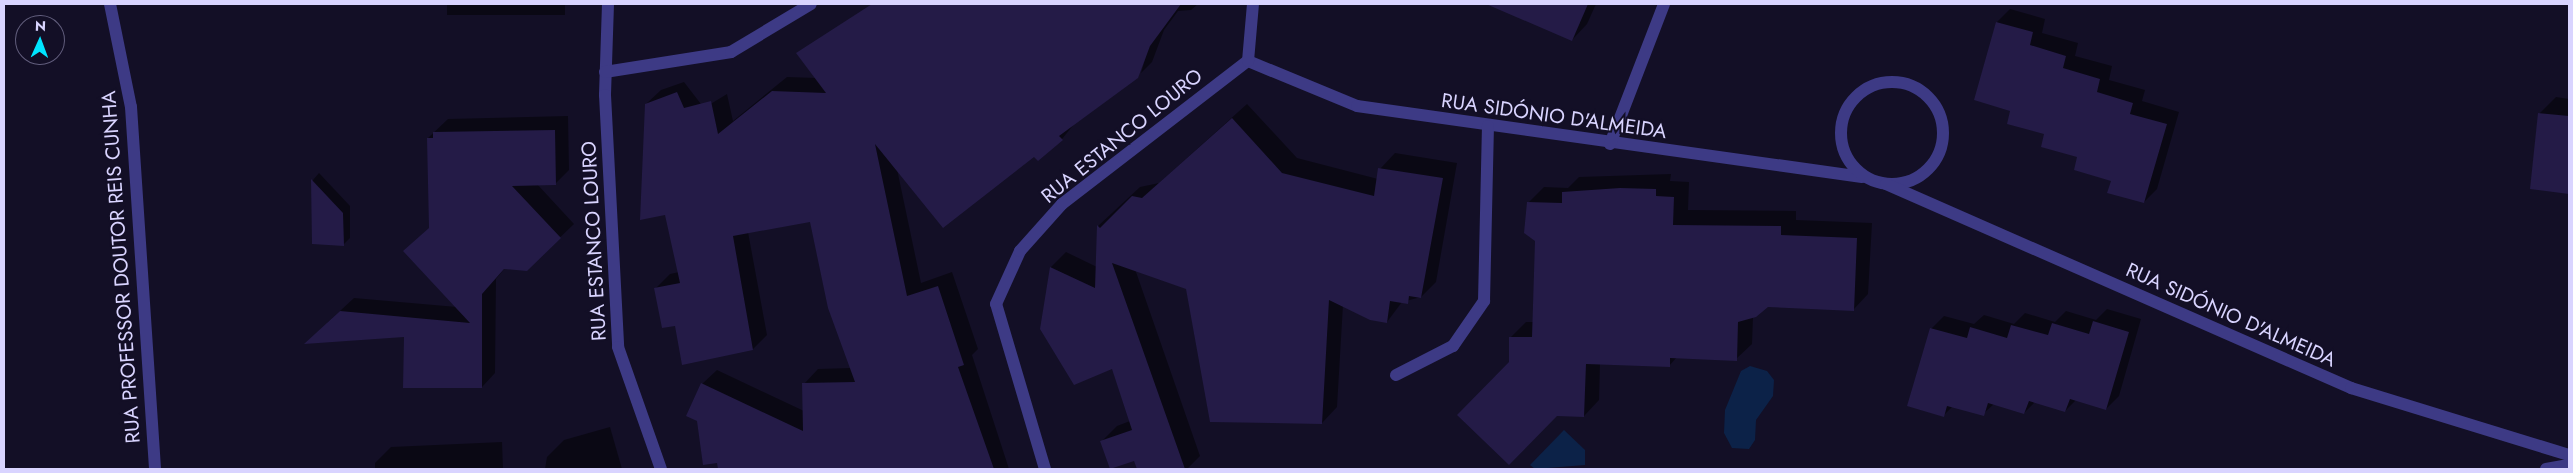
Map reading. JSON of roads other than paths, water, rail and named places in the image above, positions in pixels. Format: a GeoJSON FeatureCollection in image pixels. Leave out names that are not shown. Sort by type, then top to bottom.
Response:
{"type":"FeatureCollection","features":[{"type":"Feature","properties":{"kind":"street","name":"RUA PROFESSOR DOUTOR REIS CUNHA"},"geometry":{"type":"LineString","coordinates":[[110,4],[131,107],[155,469]]}},
{"type":"Feature","properties":{"kind":"street","name":"RUA ESTANCO LOURO"},"geometry":{"type":"LineString","coordinates":[[608,4],[606,72],[618,348],[661,469]]}},
{"type":"Feature","properties":{"kind":"street"},"geometry":{"type":"LineString","coordinates":[[606,72],[731,52],[812,4]]}},
{"type":"Feature","properties":{"kind":"street"},"geometry":{"type":"LineString","coordinates":[[1248,61],[1254,4]]}},
{"type":"Feature","properties":{"kind":"street"},"geometry":{"type":"LineString","coordinates":[[1610,144],[1664,4]]}},
{"type":"Feature","properties":{"kind":"street","name":"RUA ESTANCO LOURO"},"geometry":{"type":"LineString","coordinates":[[1045,469],[996,304],[1020,251],[1062,204],[1248,61]]}},
{"type":"Feature","properties":{"kind":"street","name":"RUA SIDÓNIO D'ALMEIDA"},"geometry":{"type":"LineString","coordinates":[[1248,61],[1357,106],[1610,144],[1862,177],[1886,184],[2351,388],[2569,455]]}},
{"type":"Feature","properties":{"kind":"street"},"geometry":{"type":"LineString","coordinates":[[1862,177],[1846,153],[1842,137],[1849,106],[1873,85],[1905,83],[1933,101],[1944,134],[1931,165],[1917,176],[1886,184]]}},
{"type":"Feature","properties":{"kind":"street"},"geometry":{"type":"LineString","coordinates":[[1396,375],[1453,346],[1484,302],[1488,126]]}},
{"type":"Feature","properties":{"kind":"street"},"geometry":{"type":"LineString","coordinates":[[2546,469],[2569,465]]}},
{"type":"Feature","properties":{"kind":"water"},"geometry":{"type":"Polygon","coordinates":[[[1750,366],[1767,371],[1774,380],[1773,396],[1756,420],[1755,440],[1749,449],[1732,448],[1724,433],[1725,410],[1741,371],[1750,366]]]}},
{"type":"Feature","properties":{"kind":"water"},"geometry":{"type":"Polygon","coordinates":[[[1564,430],[1585,450],[1585,465],[1535,469],[1530,465],[1564,430]]]}}]}
